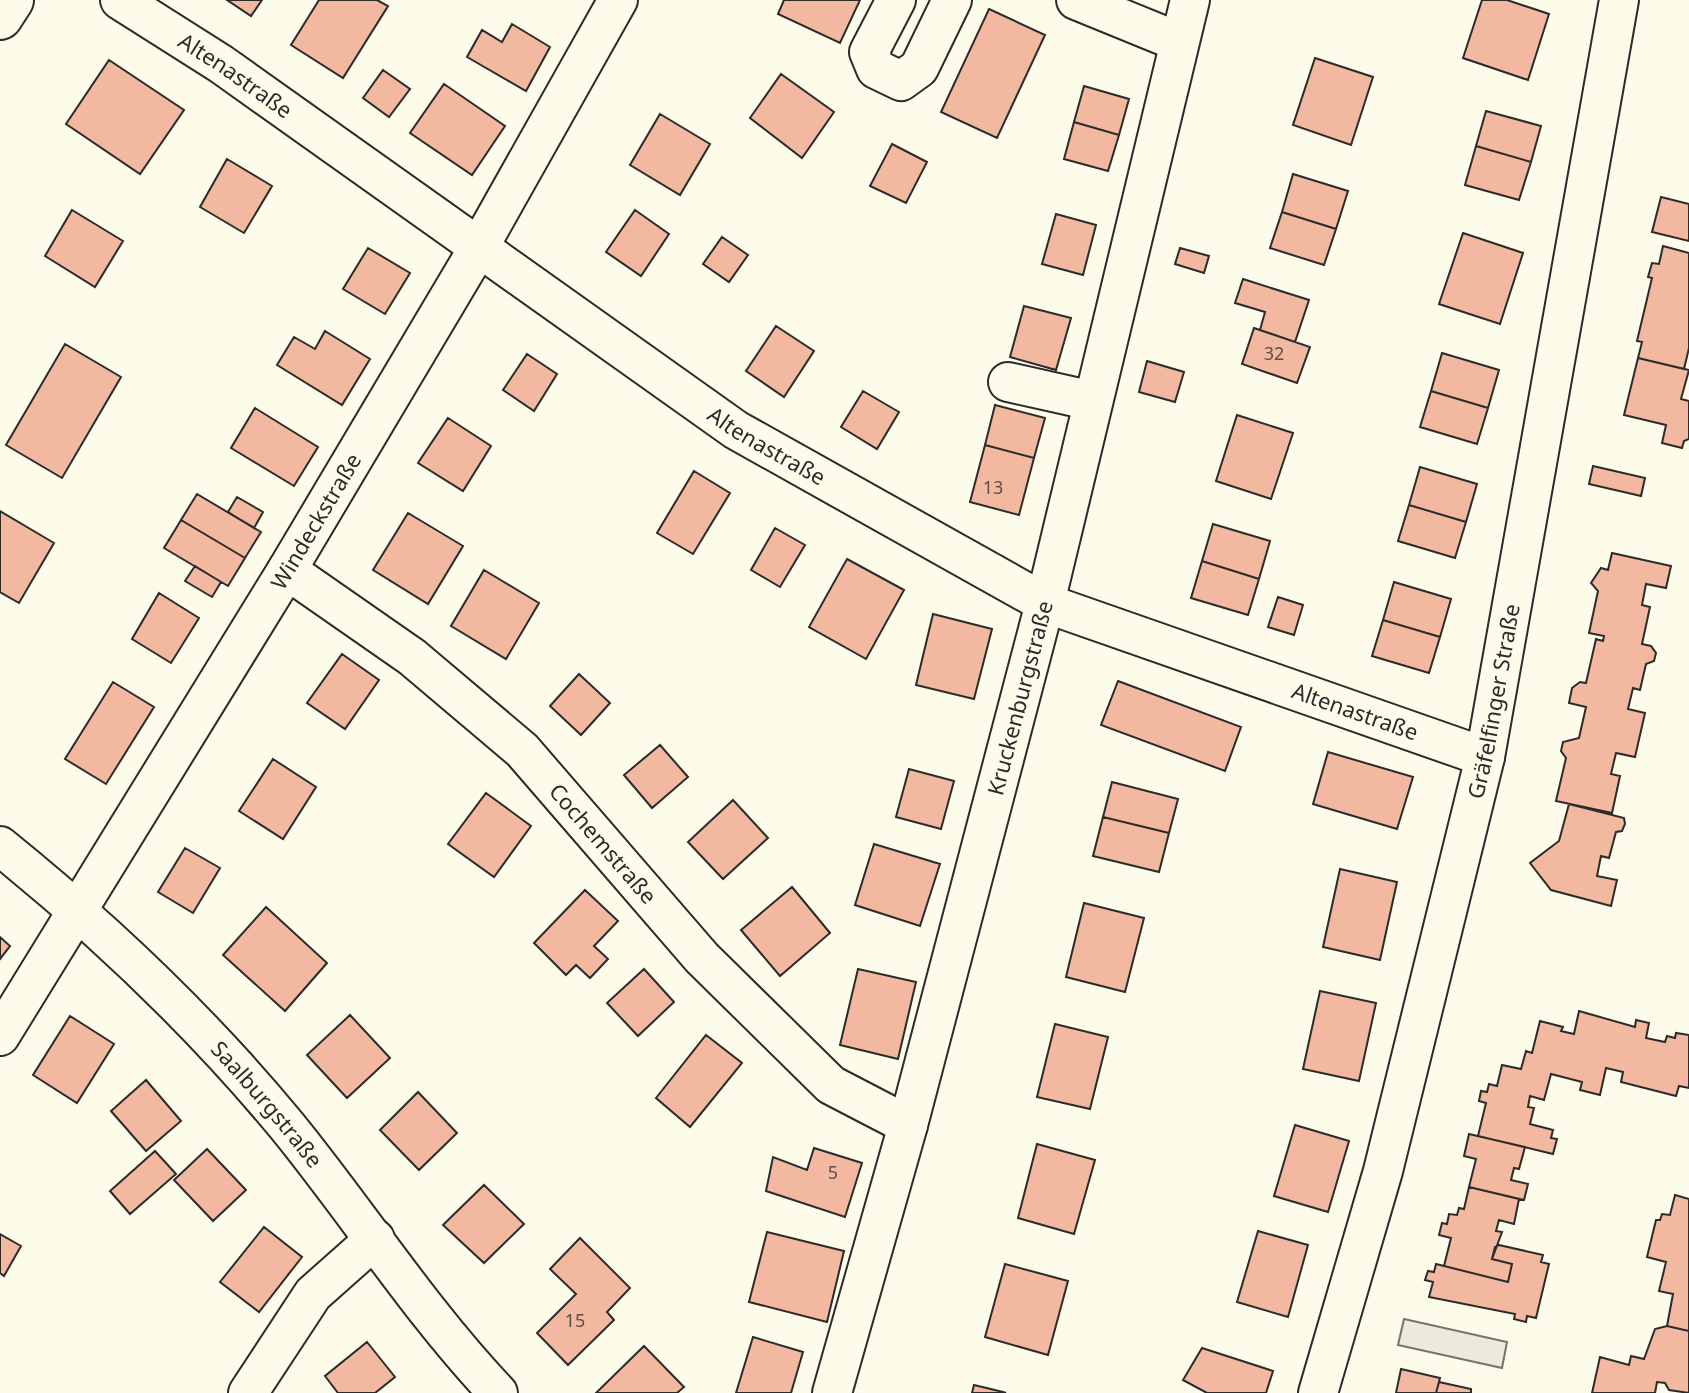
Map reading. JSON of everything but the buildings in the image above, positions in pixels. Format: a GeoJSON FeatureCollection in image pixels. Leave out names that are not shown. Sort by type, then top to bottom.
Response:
{"type":"FeatureCollection","features":[{"type":"Feature","properties":{"kind":"main road"},"geometry":{"type":"LineString","coordinates":[[0,17],[11,0]]}},
{"type":"Feature","properties":{"kind":"street","name":"Altenastraße"},"geometry":{"type":"LineString","coordinates":[[120,0],[221,64],[736,430],[1045,603],[1485,757]]}},
{"type":"Feature","properties":{"kind":"street","name":"Windeckstraße"},"geometry":{"type":"LineString","coordinates":[[0,1036],[287,570],[479,247],[618,0]]}},
{"type":"Feature","properties":{"kind":"street"},"geometry":{"type":"LineString","coordinates":[[896,0],[869,52],[876,69],[901,81],[919,68],[952,0]]}},
{"type":"Feature","properties":{"kind":"street"},"geometry":{"type":"LineString","coordinates":[[1076,0],[1179,42]]}},
{"type":"Feature","properties":{"kind":"street","name":"Kruckenburgstraße"},"geometry":{"type":"LineString","coordinates":[[832,1393],[908,1125],[1045,603],[1190,0]]}},
{"type":"Feature","properties":{"kind":"street","name":"Gräfelfinger Straße"},"geometry":{"type":"LineString","coordinates":[[1318,1393],[1383,1171],[1485,757],[1619,0]]}},
{"type":"Feature","properties":{"kind":"street"},"geometry":{"type":"LineString","coordinates":[[1008,382],[1093,401]]}},
{"type":"Feature","properties":{"kind":"street","name":"Cochemstraße"},"geometry":{"type":"LineString","coordinates":[[287,570],[412,657],[522,750],[702,958],[831,1085],[908,1125]]}},
{"type":"Feature","properties":{"kind":"street","name":"Saalburgstraße"},"geometry":{"type":"LineString","coordinates":[[0,846],[78,909],[188,1016],[286,1124],[498,1393]]}},
{"type":"Feature","properties":{"kind":"street"},"geometry":{"type":"LineString","coordinates":[[248,1393],[313,1294],[375,1239]]}},
{"type":"Feature","properties":{"kind":"shaded area"},"geometry":{"type":"Polygon","coordinates":[[[1404,1319],[1507,1342],[1502,1368],[1398,1345],[1404,1319]]]}}]}
